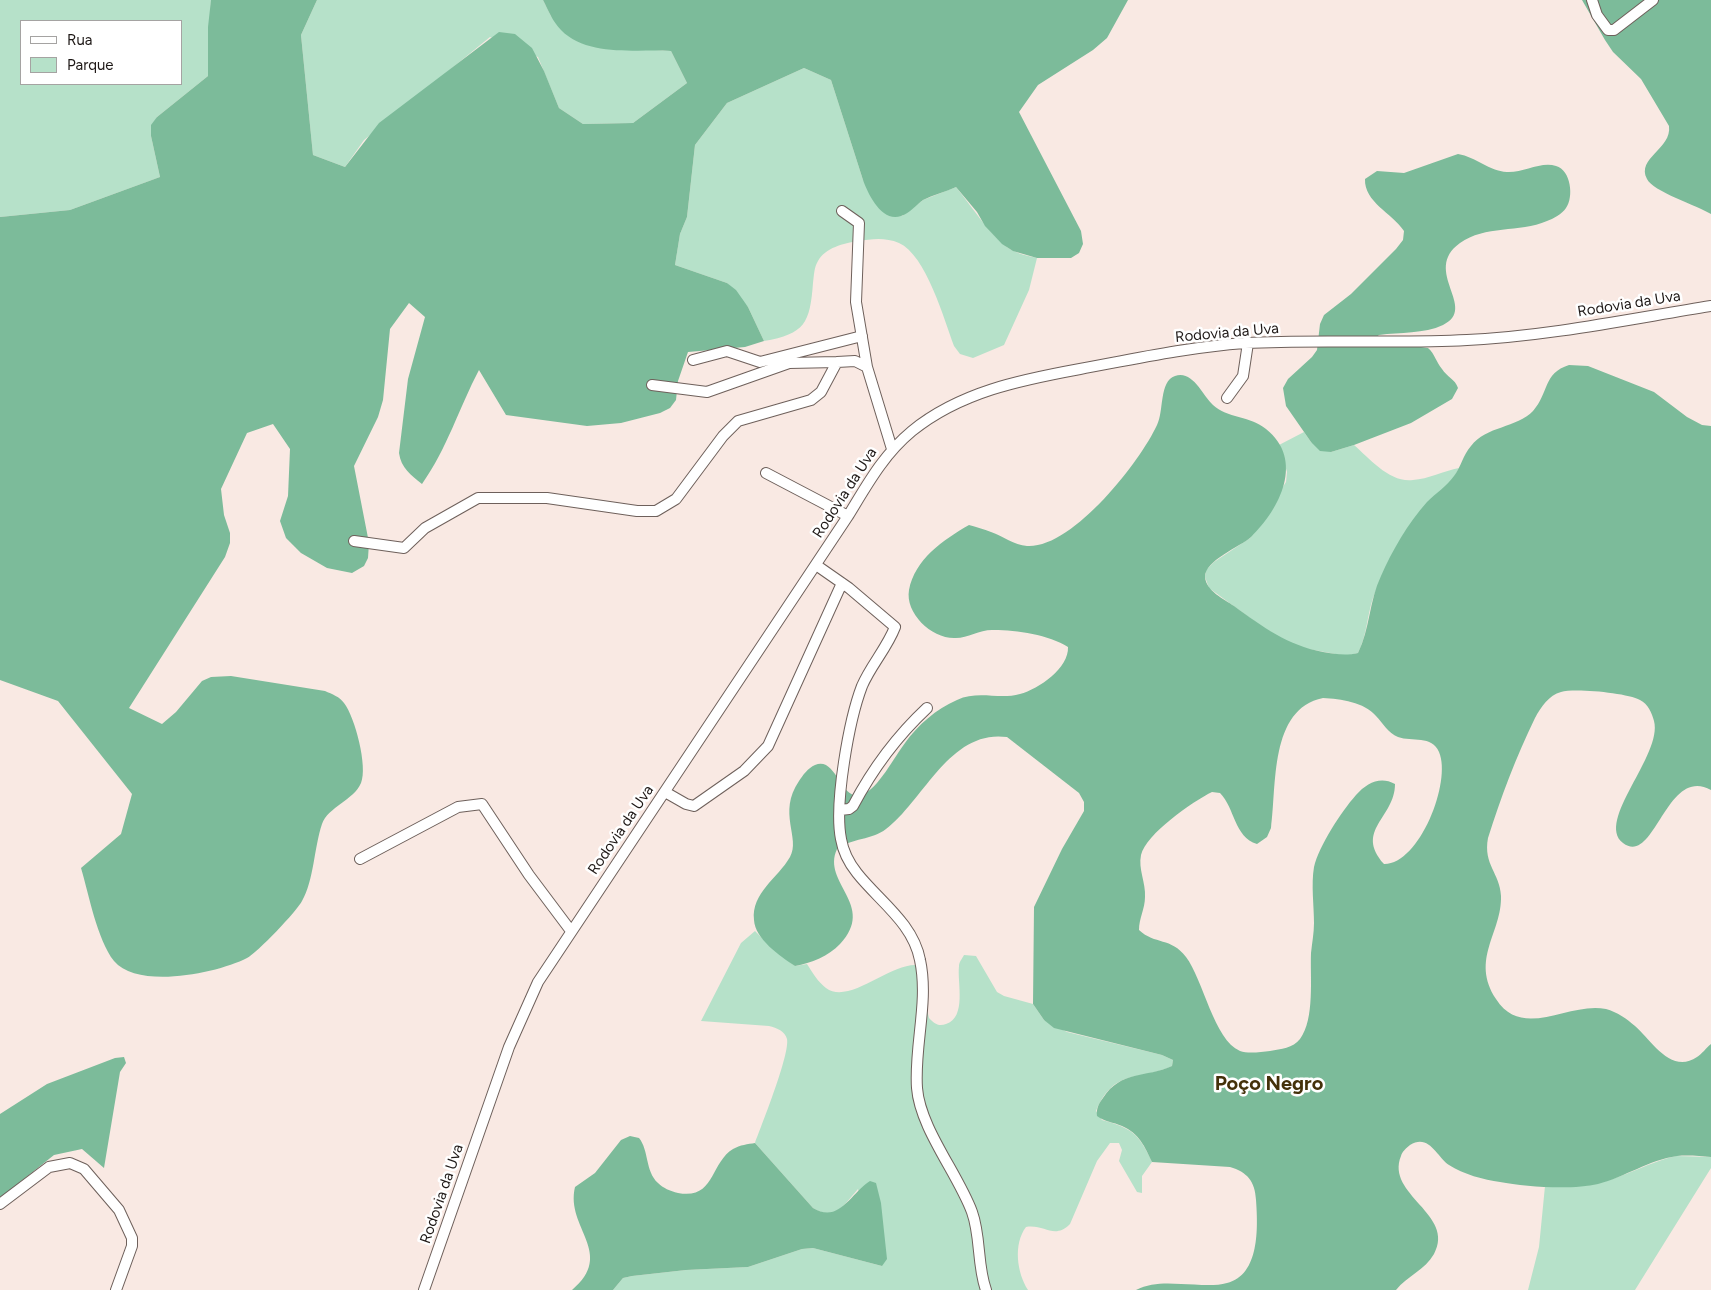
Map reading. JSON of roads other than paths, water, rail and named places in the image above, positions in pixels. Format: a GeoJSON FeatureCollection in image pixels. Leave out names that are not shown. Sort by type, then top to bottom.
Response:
{"type":"FeatureCollection","features":[{"type":"Feature","properties":{"kind":"street"},"geometry":{"type":"LineString","coordinates":[[1592,0],[1602,24],[1608,30],[1614,30],[1653,0]]}},
{"type":"Feature","properties":{"kind":"street"},"geometry":{"type":"LineString","coordinates":[[842,211],[859,223],[856,302],[868,366],[892,449]]}},
{"type":"Feature","properties":{"kind":"street","name":"Rodovia da Uva"},"geometry":{"type":"LineString","coordinates":[[424,1290],[516,1030],[538,982],[816,565],[877,467],[892,449],[924,422],[954,405],[1004,385],[1124,361],[1207,347],[1248,343],[1471,340],[1567,329],[1711,306]]}},
{"type":"Feature","properties":{"kind":"street"},"geometry":{"type":"LineString","coordinates":[[693,360],[727,352],[760,362],[862,336]]}},
{"type":"Feature","properties":{"kind":"street"},"geometry":{"type":"LineString","coordinates":[[1227,398],[1244,376],[1248,343]]}},
{"type":"Feature","properties":{"kind":"street"},"geometry":{"type":"LineString","coordinates":[[652,385],[707,392],[789,363],[855,361],[868,366]]}},
{"type":"Feature","properties":{"kind":"street"},"geometry":{"type":"LineString","coordinates":[[354,541],[404,548],[425,528],[468,502],[485,497],[547,498],[630,510],[656,511],[676,499],[730,427],[738,421],[755,414],[811,400],[821,392],[837,362]]}},
{"type":"Feature","properties":{"kind":"street"},"geometry":{"type":"LineString","coordinates":[[766,473],[848,516]]}},
{"type":"Feature","properties":{"kind":"street"},"geometry":{"type":"LineString","coordinates":[[816,565],[842,583],[895,627],[868,674],[857,702],[846,756],[840,810],[841,839],[851,865],[916,941],[921,962],[922,986],[917,1090],[934,1135],[972,1213],[981,1274],[986,1290]]}},
{"type":"Feature","properties":{"kind":"street"},"geometry":{"type":"LineString","coordinates":[[664,792],[686,804],[694,806],[744,771],[762,755],[787,709],[842,583]]}},
{"type":"Feature","properties":{"kind":"street"},"geometry":{"type":"LineString","coordinates":[[840,810],[849,809],[853,806],[877,766],[902,732],[927,708]]}},
{"type":"Feature","properties":{"kind":"street"},"geometry":{"type":"LineString","coordinates":[[360,859],[452,809],[469,804],[482,804],[529,875],[571,931]]}},
{"type":"Feature","properties":{"kind":"street"},"geometry":{"type":"LineString","coordinates":[[0,1204],[49,1167],[70,1163],[84,1169],[119,1210],[132,1238],[132,1246],[116,1290]]}},
{"type":"Feature","properties":{"kind":"district","name":"Poço Negro"},"geometry":{"type":"Point","coordinates":[1269,1084]}}]}
